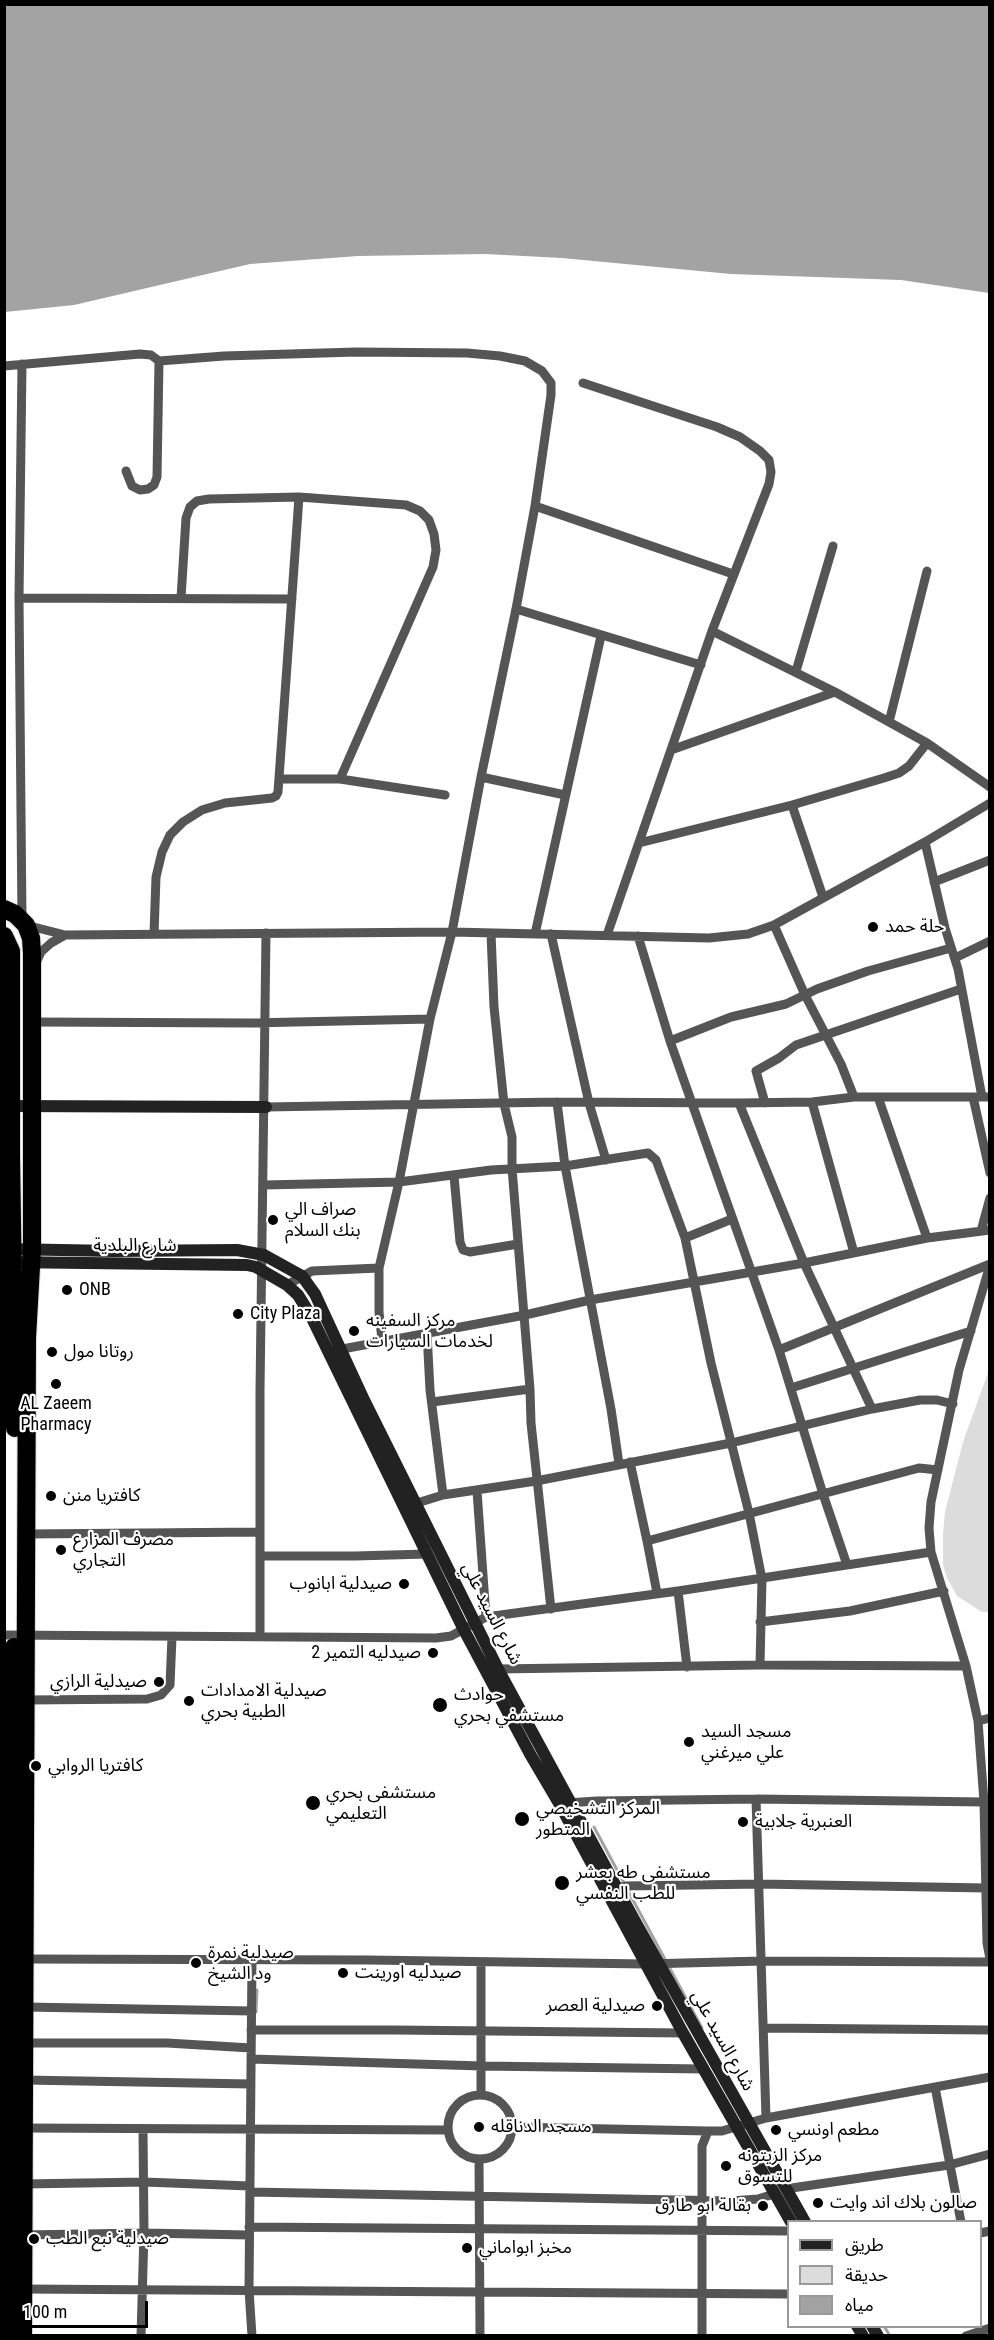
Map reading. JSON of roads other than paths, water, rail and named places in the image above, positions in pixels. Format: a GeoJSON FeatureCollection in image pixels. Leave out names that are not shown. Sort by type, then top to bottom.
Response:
{"type":"FeatureCollection","features":[{"type":"Feature","properties":{"kind":"highway"},"geometry":{"type":"LineString","coordinates":[[4,909],[15,914],[24,923],[31,938],[30,1106],[16,1255],[27,1338],[27,1534],[15,1635]]}},
{"type":"Feature","properties":{"kind":"highway"},"geometry":{"type":"LineString","coordinates":[[4,936],[12,951],[8,1020],[8,1106],[16,1255],[12,2231],[11,2289],[6,2336]]}},
{"type":"Feature","properties":{"kind":"highway"},"geometry":{"type":"LineString","coordinates":[[13,1959],[8,1794],[15,1697]]}},
{"type":"Feature","properties":{"kind":"highway"},"geometry":{"type":"LineString","coordinates":[[11,2289],[23,2336]]}},
{"type":"Feature","properties":{"kind":"main road"},"geometry":{"type":"LineString","coordinates":[[8,1106],[266,1107]]}},
{"type":"Feature","properties":{"kind":"main road","name":"شارع البلدية"},"geometry":{"type":"LineString","coordinates":[[114,1258],[237,1250],[264,1255]]}},
{"type":"Feature","properties":{"kind":"main road","name":"شارع البلدية"},"geometry":{"type":"LineString","coordinates":[[16,1255],[247,1265],[263,1271]]}},
{"type":"Feature","properties":{"kind":"main road","name":"شارع السيد علي"},"geometry":{"type":"LineString","coordinates":[[264,1255],[302,1276],[315,1294],[334,1350],[427,1554],[475,1623],[530,1754],[565,1804],[617,1888],[683,2033],[703,2069],[742,2126]]}},
{"type":"Feature","properties":{"kind":"main road","name":"شارع السيد علي"},"geometry":{"type":"LineString","coordinates":[[263,1271],[287,1285],[305,1304],[334,1350],[417,1503],[565,1804],[779,2192],[790,2220]]}},
{"type":"Feature","properties":{"kind":"main road","name":"شارع السيد علي"},"geometry":{"type":"LineString","coordinates":[[779,2192],[803,2220]]}},
{"type":"Feature","properties":{"kind":"street"},"geometry":{"type":"LineString","coordinates":[[4,366],[140,354],[152,355],[159,361],[224,356],[356,352],[467,353],[525,361],[542,371],[551,383],[535,506],[516,609],[452,932],[430,1019],[399,1182],[379,1268],[379,1312],[382,1340]]}},
{"type":"Feature","properties":{"kind":"street"},"geometry":{"type":"LineString","coordinates":[[126,471],[132,486],[140,490],[154,485],[157,477],[159,361]]}},
{"type":"Feature","properties":{"kind":"street"},"geometry":{"type":"LineString","coordinates":[[22,364],[19,598],[24,923],[64,935],[452,932],[709,938],[738,935],[764,930],[774,925],[925,843],[990,804]]}},
{"type":"Feature","properties":{"kind":"street"},"geometry":{"type":"LineString","coordinates":[[583,383],[717,427],[740,437],[760,450],[769,460],[771,472],[769,484],[712,631],[607,935]]}},
{"type":"Feature","properties":{"kind":"street"},"geometry":{"type":"LineString","coordinates":[[181,598],[186,518],[190,507],[197,501],[299,497],[406,506],[420,511],[429,520],[435,534],[436,550],[433,567],[340,779]]}},
{"type":"Feature","properties":{"kind":"street"},"geometry":{"type":"LineString","coordinates":[[154,934],[156,877],[162,852],[170,835],[183,822],[202,810],[225,803],[276,796],[299,497]]}},
{"type":"Feature","properties":{"kind":"street"},"geometry":{"type":"LineString","coordinates":[[535,506],[733,574]]}},
{"type":"Feature","properties":{"kind":"street"},"geometry":{"type":"LineString","coordinates":[[796,671],[833,546]]}},
{"type":"Feature","properties":{"kind":"street"},"geometry":{"type":"LineString","coordinates":[[889,722],[927,571]]}},
{"type":"Feature","properties":{"kind":"street"},"geometry":{"type":"LineString","coordinates":[[19,598],[292,599]]}},
{"type":"Feature","properties":{"kind":"street"},"geometry":{"type":"LineString","coordinates":[[516,609],[700,665]]}},
{"type":"Feature","properties":{"kind":"street"},"geometry":{"type":"LineString","coordinates":[[712,631],[796,671],[927,743],[990,787]]}},
{"type":"Feature","properties":{"kind":"street"},"geometry":{"type":"LineString","coordinates":[[535,934],[601,636]]}},
{"type":"Feature","properties":{"kind":"street"},"geometry":{"type":"LineString","coordinates":[[671,750],[836,692]]}},
{"type":"Feature","properties":{"kind":"street"},"geometry":{"type":"LineString","coordinates":[[639,843],[792,805],[899,773],[909,766],[927,743]]}},
{"type":"Feature","properties":{"kind":"street"},"geometry":{"type":"LineString","coordinates":[[481,777],[565,795]]}},
{"type":"Feature","properties":{"kind":"street"},"geometry":{"type":"LineString","coordinates":[[279,779],[340,779],[445,795]]}},
{"type":"Feature","properties":{"kind":"street"},"geometry":{"type":"LineString","coordinates":[[792,805],[823,897]]}},
{"type":"Feature","properties":{"kind":"street"},"geometry":{"type":"LineString","coordinates":[[925,843],[961,989],[982,1097],[990,1173]]}},
{"type":"Feature","properties":{"kind":"street"},"geometry":{"type":"LineString","coordinates":[[934,882],[990,860]]}},
{"type":"Feature","properties":{"kind":"street"},"geometry":{"type":"LineString","coordinates":[[774,925],[806,995],[827,1034],[854,1097]]}},
{"type":"Feature","properties":{"kind":"street"},"geometry":{"type":"LineString","coordinates":[[260,1637],[266,933]]}},
{"type":"Feature","properties":{"kind":"street"},"geometry":{"type":"LineString","coordinates":[[491,933],[494,1008],[504,1104],[512,1137],[512,1168],[525,1315],[531,1423],[551,1609]]}},
{"type":"Feature","properties":{"kind":"street"},"geometry":{"type":"LineString","coordinates":[[551,934],[589,1103],[606,1160]]}},
{"type":"Feature","properties":{"kind":"street"},"geometry":{"type":"LineString","coordinates":[[31,974],[41,952],[64,935]]}},
{"type":"Feature","properties":{"kind":"street"},"geometry":{"type":"LineString","coordinates":[[638,936],[670,1041],[779,1350],[847,1565]]}},
{"type":"Feature","properties":{"kind":"street"},"geometry":{"type":"LineString","coordinates":[[670,1041],[731,1017],[786,1004],[817,988],[868,971],[953,953],[990,941]]}},
{"type":"Feature","properties":{"kind":"street"},"geometry":{"type":"LineString","coordinates":[[765,1103],[756,1071],[796,1045],[961,989]]}},
{"type":"Feature","properties":{"kind":"street"},"geometry":{"type":"LineString","coordinates":[[32,1022],[430,1019]]}},
{"type":"Feature","properties":{"kind":"street"},"geometry":{"type":"LineString","coordinates":[[266,1107],[556,1102],[765,1103],[812,1102],[854,1097],[982,1097]]}},
{"type":"Feature","properties":{"kind":"street"},"geometry":{"type":"LineString","coordinates":[[878,1097],[927,1238]]}},
{"type":"Feature","properties":{"kind":"street"},"geometry":{"type":"LineString","coordinates":[[556,1102],[564,1166],[611,1409],[619,1464]]}},
{"type":"Feature","properties":{"kind":"street"},"geometry":{"type":"LineString","coordinates":[[812,1102],[854,1252]]}},
{"type":"Feature","properties":{"kind":"street"},"geometry":{"type":"LineString","coordinates":[[739,1103],[804,1263],[872,1409]]}},
{"type":"Feature","properties":{"kind":"street"},"geometry":{"type":"LineString","coordinates":[[264,1185],[399,1182],[512,1168],[564,1166],[648,1153],[656,1160],[685,1238],[711,1363],[749,1513],[762,1579],[760,1665]]}},
{"type":"Feature","properties":{"kind":"street"},"geometry":{"type":"LineString","coordinates":[[454,1176],[460,1242],[463,1250],[470,1252],[518,1244]]}},
{"type":"Feature","properties":{"kind":"street"},"geometry":{"type":"LineString","coordinates":[[334,1350],[927,1238],[985,1231],[990,1198]]}},
{"type":"Feature","properties":{"kind":"street"},"geometry":{"type":"LineString","coordinates":[[685,1238],[732,1219]]}},
{"type":"Feature","properties":{"kind":"street"},"geometry":{"type":"LineString","coordinates":[[779,1350],[990,1265]]}},
{"type":"Feature","properties":{"kind":"street"},"geometry":{"type":"LineString","coordinates":[[13,1959],[652,1963],[990,1960],[984,1802],[986,1782],[978,1721],[966,1666],[931,1552],[929,1528],[938,1470],[954,1404],[959,1370],[990,1265]]}},
{"type":"Feature","properties":{"kind":"street"},"geometry":{"type":"LineString","coordinates":[[287,1285],[312,1271],[379,1268]]}},
{"type":"Feature","properties":{"kind":"street"},"geometry":{"type":"LineString","coordinates":[[791,1388],[971,1331]]}},
{"type":"Feature","properties":{"kind":"street"},"geometry":{"type":"LineString","coordinates":[[427,1333],[432,1402],[443,1495]]}},
{"type":"Feature","properties":{"kind":"street"},"geometry":{"type":"LineString","coordinates":[[432,1402],[530,1389]]}},
{"type":"Feature","properties":{"kind":"street"},"geometry":{"type":"LineString","coordinates":[[417,1503],[443,1495],[536,1481],[731,1443],[872,1409],[920,1400],[937,1400],[954,1404]]}},
{"type":"Feature","properties":{"kind":"street"},"geometry":{"type":"LineString","coordinates":[[630,1462],[657,1593]]}},
{"type":"Feature","properties":{"kind":"street"},"geometry":{"type":"LineString","coordinates":[[647,1540],[919,1468],[938,1470]]}},
{"type":"Feature","properties":{"kind":"street"},"geometry":{"type":"LineString","coordinates":[[475,1623],[477,1491]]}},
{"type":"Feature","properties":{"kind":"street"},"geometry":{"type":"LineString","coordinates":[[27,1534],[260,1532]]}},
{"type":"Feature","properties":{"kind":"street"},"geometry":{"type":"LineString","coordinates":[[15,1635],[435,1638],[451,1636],[475,1623],[551,1609],[931,1552]]}},
{"type":"Feature","properties":{"kind":"street"},"geometry":{"type":"LineString","coordinates":[[261,1556],[427,1554]]}},
{"type":"Feature","properties":{"kind":"street"},"geometry":{"type":"LineString","coordinates":[[678,1591],[687,1667]]}},
{"type":"Feature","properties":{"kind":"street"},"geometry":{"type":"LineString","coordinates":[[760,1622],[850,1611],[944,1591]]}},
{"type":"Feature","properties":{"kind":"street"},"geometry":{"type":"LineString","coordinates":[[15,1697],[147,1699],[161,1695],[170,1685],[172,1637]]}},
{"type":"Feature","properties":{"kind":"street"},"geometry":{"type":"LineString","coordinates":[[498,1669],[760,1665],[966,1666]]}},
{"type":"Feature","properties":{"kind":"street"},"geometry":{"type":"LineString","coordinates":[[978,1721],[990,1718]]}},
{"type":"Feature","properties":{"kind":"street"},"geometry":{"type":"LineString","coordinates":[[756,1799],[766,2118]]}},
{"type":"Feature","properties":{"kind":"street"},"geometry":{"type":"LineString","coordinates":[[565,1804],[756,1799],[984,1802]]}},
{"type":"Feature","properties":{"kind":"street"},"geometry":{"type":"LineString","coordinates":[[617,1888],[759,1884],[986,1888]]}},
{"type":"Feature","properties":{"kind":"street"},"geometry":{"type":"LineString","coordinates":[[252,1960],[249,2231],[252,2336]]}},
{"type":"Feature","properties":{"kind":"street"},"geometry":{"type":"LineString","coordinates":[[481,1962],[481,2095]]}},
{"type":"Feature","properties":{"kind":"street"},"geometry":{"type":"LineString","coordinates":[[13,2007],[252,2011]]}},
{"type":"Feature","properties":{"kind":"street"},"geometry":{"type":"LineString","coordinates":[[764,2028],[990,2030]]}},
{"type":"Feature","properties":{"kind":"street"},"geometry":{"type":"LineString","coordinates":[[252,2030],[683,2033]]}},
{"type":"Feature","properties":{"kind":"street"},"geometry":{"type":"LineString","coordinates":[[13,2042],[167,2043],[251,2048]]}},
{"type":"Feature","properties":{"kind":"street"},"geometry":{"type":"LineString","coordinates":[[251,2059],[482,2066],[703,2069]]}},
{"type":"Feature","properties":{"kind":"street"},"geometry":{"type":"LineString","coordinates":[[513,2127],[722,2131],[766,2118],[990,2077]]}},
{"type":"Feature","properties":{"kind":"street"},"geometry":{"type":"LineString","coordinates":[[12,2081],[251,2084]]}},
{"type":"Feature","properties":{"kind":"street"},"geometry":{"type":"LineString","coordinates":[[935,2087],[961,2220]]}},
{"type":"Feature","properties":{"kind":"street"},"geometry":{"type":"LineString","coordinates":[[481,2095],[500,2101],[507,2108],[513,2127],[506,2146],[489,2158],[479,2159],[461,2154],[454,2147],[447,2130],[448,2120],[457,2104],[464,2099],[481,2095]]}},
{"type":"Feature","properties":{"kind":"street"},"geometry":{"type":"LineString","coordinates":[[12,2129],[447,2130]]}},
{"type":"Feature","properties":{"kind":"street"},"geometry":{"type":"LineString","coordinates":[[141,2336],[144,2233],[143,2129]]}},
{"type":"Feature","properties":{"kind":"street"},"geometry":{"type":"LineString","coordinates":[[702,2336],[702,2146],[708,2131]]}},
{"type":"Feature","properties":{"kind":"street"},"geometry":{"type":"LineString","coordinates":[[12,2182],[144,2182],[250,2189],[702,2200],[758,2199],[779,2192],[949,2165],[990,2154]]}},
{"type":"Feature","properties":{"kind":"street"},"geometry":{"type":"LineString","coordinates":[[479,2159],[480,2336]]}},
{"type":"Feature","properties":{"kind":"street"},"geometry":{"type":"LineString","coordinates":[[12,2231],[144,2233],[479,2228],[787,2231]]}},
{"type":"Feature","properties":{"kind":"street"},"geometry":{"type":"LineString","coordinates":[[11,2289],[787,2294]]}},
{"type":"Feature","properties":{"kind":"street"},"geometry":{"type":"LineString","coordinates":[[966,2336],[990,2328]]}},
{"type":"Feature","properties":{"kind":"water"},"geometry":{"type":"Polygon","coordinates":[[[5,4],[989,5],[989,293],[901,280],[731,274],[562,258],[485,254],[358,256],[250,264],[74,305],[5,312],[5,4]]]}},
{"type":"Feature","properties":{"kind":"waterway"},"geometry":{"type":"LineString","coordinates":[[594,1827],[624,1883]]}},
{"type":"Feature","properties":{"kind":"waterway"},"geometry":{"type":"LineString","coordinates":[[627,1889],[702,2028]]}},
{"type":"Feature","properties":{"kind":"waterway"},"geometry":{"type":"LineString","coordinates":[[256,2012],[257,1990]]}},
{"type":"Feature","properties":{"kind":"waterway"},"geometry":{"type":"LineString","coordinates":[[885,2328],[890,2336]]}},
{"type":"Feature","properties":{"kind":"place","name":"حلة حمد"},"geometry":{"type":"Point","coordinates":[873,927]}},
{"type":"Feature","properties":{"kind":"place","name":"صراف الي بنك السلام"},"geometry":{"type":"Point","coordinates":[273,1220]}},
{"type":"Feature","properties":{"kind":"place","name":"ONB"},"geometry":{"type":"Point","coordinates":[67,1290]}},
{"type":"Feature","properties":{"kind":"place","name":"City Plaza"},"geometry":{"type":"Point","coordinates":[238,1314]}},
{"type":"Feature","properties":{"kind":"place","name":"مركز السفينه لخدمات السيارات"},"geometry":{"type":"Point","coordinates":[354,1331]}},
{"type":"Feature","properties":{"kind":"place","name":"روتانا مول"},"geometry":{"type":"Point","coordinates":[52,1352]}},
{"type":"Feature","properties":{"kind":"place","name":"AL Zaeem Pharmacy"},"geometry":{"type":"Point","coordinates":[56,1384]}},
{"type":"Feature","properties":{"kind":"place","name":"كافتريا منن"},"geometry":{"type":"Point","coordinates":[51,1496]}},
{"type":"Feature","properties":{"kind":"place","name":"مصرف المزارع التجاري"},"geometry":{"type":"Point","coordinates":[61,1550]}},
{"type":"Feature","properties":{"kind":"place","name":"صيدلية ابانوب"},"geometry":{"type":"Point","coordinates":[404,1584]}},
{"type":"Feature","properties":{"kind":"place","name":"صيدليه التمير 2"},"geometry":{"type":"Point","coordinates":[433,1653]}},
{"type":"Feature","properties":{"kind":"place","name":"صيدلية الرازي"},"geometry":{"type":"Point","coordinates":[159,1682]}},
{"type":"Feature","properties":{"kind":"place","name":"صيدلية الامدادات الطبية بحري"},"geometry":{"type":"Point","coordinates":[189,1701]}},
{"type":"Feature","properties":{"kind":"place","name":"حوادث مستشفي بحري"},"geometry":{"type":"Point","coordinates":[440,1705]}},
{"type":"Feature","properties":{"kind":"place","name":"مسجد السيد علي ميرغني"},"geometry":{"type":"Point","coordinates":[689,1742]}},
{"type":"Feature","properties":{"kind":"place","name":"كافتريا الروابي"},"geometry":{"type":"Point","coordinates":[36,1766]}},
{"type":"Feature","properties":{"kind":"place","name":"مستشفى بحري التعليمي"},"geometry":{"type":"Point","coordinates":[313,1803]}},
{"type":"Feature","properties":{"kind":"place","name":"المركز التشخيصي المتطور"},"geometry":{"type":"Point","coordinates":[522,1819]}},
{"type":"Feature","properties":{"kind":"place","name":"العنبرية جلابية"},"geometry":{"type":"Point","coordinates":[743,1822]}},
{"type":"Feature","properties":{"kind":"place","name":"مستشفى طه بعشر للطب النفسي"},"geometry":{"type":"Point","coordinates":[562,1883]}},
{"type":"Feature","properties":{"kind":"place","name":"صيدلية نمرة ود الشيخ"},"geometry":{"type":"Point","coordinates":[196,1963]}},
{"type":"Feature","properties":{"kind":"place","name":"صيدليه اورينت"},"geometry":{"type":"Point","coordinates":[343,1973]}},
{"type":"Feature","properties":{"kind":"place","name":"صيدلية العصر"},"geometry":{"type":"Point","coordinates":[657,2006]}},
{"type":"Feature","properties":{"kind":"place","name":"مسجد الدناقله"},"geometry":{"type":"Point","coordinates":[479,2127]}},
{"type":"Feature","properties":{"kind":"place","name":"مطعم اونسي"},"geometry":{"type":"Point","coordinates":[776,2130]}},
{"type":"Feature","properties":{"kind":"place","name":"مركز الزيتونه للتسوق"},"geometry":{"type":"Point","coordinates":[726,2166]}},
{"type":"Feature","properties":{"kind":"place","name":"صالون بلاك اند وايت"},"geometry":{"type":"Point","coordinates":[818,2203]}},
{"type":"Feature","properties":{"kind":"place","name":"بقالة ابو طارق"},"geometry":{"type":"Point","coordinates":[763,2206]}},
{"type":"Feature","properties":{"kind":"place","name":"صيدلية نبع الطب"},"geometry":{"type":"Point","coordinates":[34,2239]}},
{"type":"Feature","properties":{"kind":"place","name":"مخبز ابواماني"},"geometry":{"type":"Point","coordinates":[467,2248]}}]}
